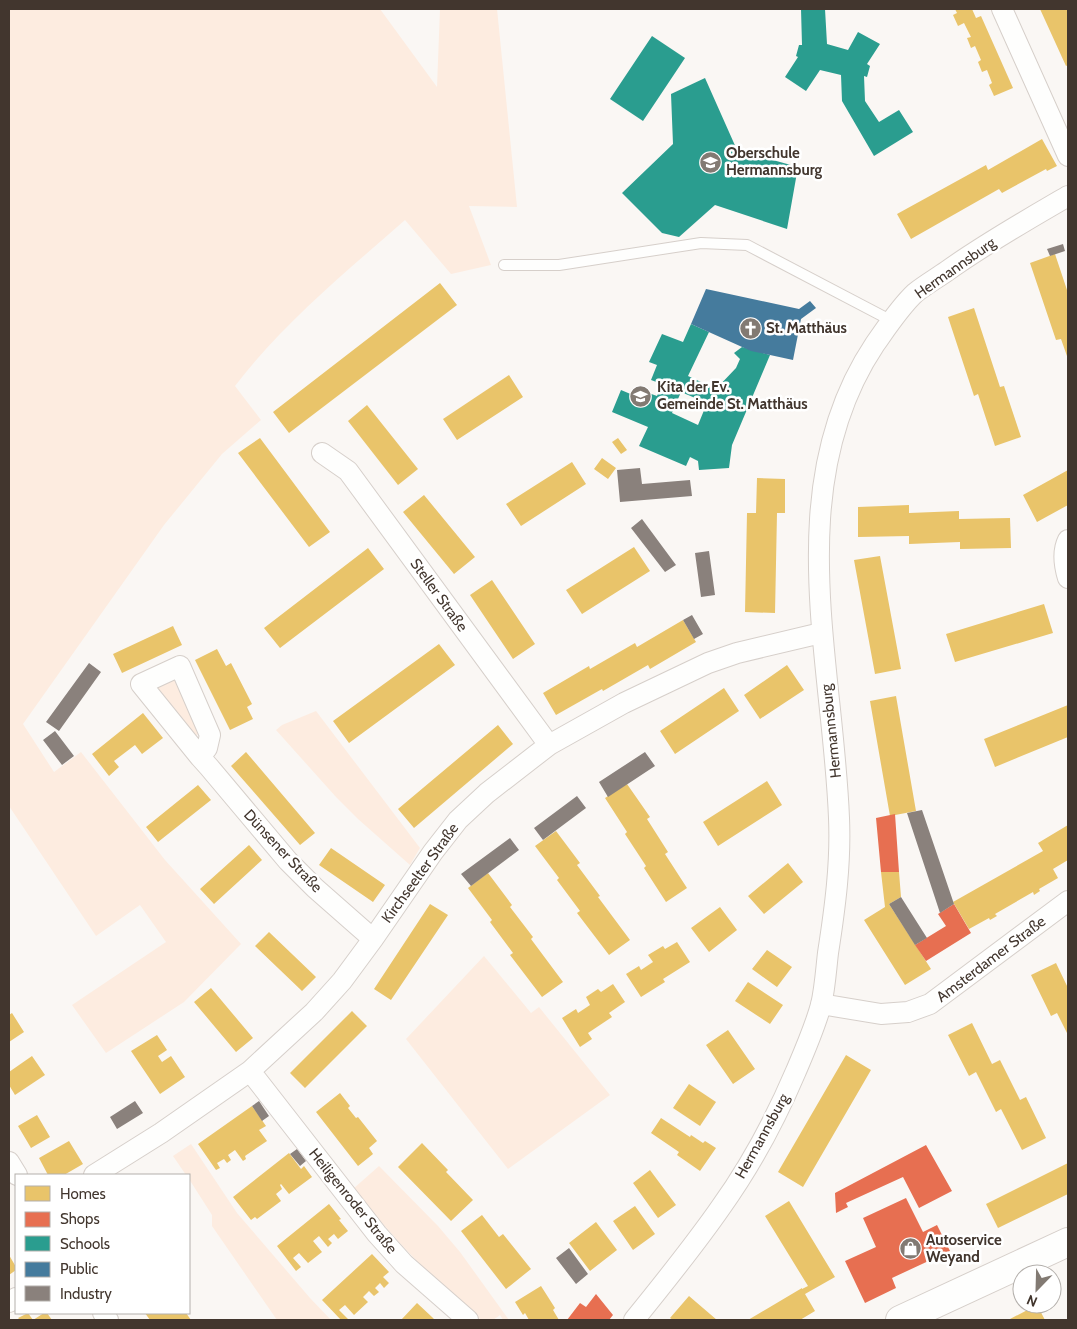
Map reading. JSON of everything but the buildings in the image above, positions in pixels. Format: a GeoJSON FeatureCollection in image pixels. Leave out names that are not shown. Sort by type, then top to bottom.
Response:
{"type":"FeatureCollection","features":[{"type":"Feature","properties":{"kind":"main road"},"geometry":{"type":"LineString","coordinates":[[900,1320],[1068,1242]]}},
{"type":"Feature","properties":{"kind":"street"},"geometry":{"type":"LineString","coordinates":[[1002,9],[1068,156]]}},
{"type":"Feature","properties":{"kind":"street","name":"Hermannsburg"},"geometry":{"type":"LineString","coordinates":[[634,1320],[722,1206],[760,1145],[805,1052],[821,1004],[836,895],[839,842],[836,774],[821,633],[820,556],[827,457],[842,409],[861,366],[892,321],[915,294],[963,259],[1068,196]]}},
{"type":"Feature","properties":{"kind":"street","name":"Steller Straße"},"geometry":{"type":"LineString","coordinates":[[322,452],[348,471],[549,745]]}},
{"type":"Feature","properties":{"kind":"street"},"geometry":{"type":"LineString","coordinates":[[1068,540],[1064,562],[1068,578]]}},
{"type":"Feature","properties":{"kind":"street","name":"Kirchseelter Straße"},"geometry":{"type":"LineString","coordinates":[[96,1174],[161,1134],[250,1071],[314,1012],[342,981],[374,939],[433,852],[458,820],[487,793],[549,745],[624,703],[708,663],[737,653],[821,633]]}},
{"type":"Feature","properties":{"kind":"street","name":"Dünsener Straße"},"geometry":{"type":"LineString","coordinates":[[200,757],[288,861],[315,888],[374,939]]}},
{"type":"Feature","properties":{"kind":"street","name":"Amsterdamer Straße"},"geometry":{"type":"LineString","coordinates":[[821,1004],[881,1014],[908,1012],[930,1004],[1068,901]]}},
{"type":"Feature","properties":{"kind":"street","name":"Heiligenroder Straße"},"geometry":{"type":"LineString","coordinates":[[250,1071],[377,1234],[404,1264],[468,1320]]}},
{"type":"Feature","properties":{"kind":"street"},"geometry":{"type":"LineString","coordinates":[[9,1162],[16,1174]]}},
{"type":"Feature","properties":{"kind":"lane"},"geometry":{"type":"LineString","coordinates":[[504,265],[559,265],[701,243],[747,245],[892,321]]}},
{"type":"Feature","properties":{"kind":"shaded area"},"geometry":{"type":"Polygon","coordinates":[[[9,9],[380,9],[437,87],[440,9],[497,9],[517,207],[469,206],[491,265],[451,274],[405,220],[294,320],[235,386],[261,420],[222,454],[164,525],[23,724],[54,772],[81,752],[165,860],[241,944],[184,1002],[106,1053],[72,1005],[166,942],[140,905],[96,936],[9,806],[9,9]]]}},
{"type":"Feature","properties":{"kind":"shaded area"},"geometry":{"type":"Polygon","coordinates":[[[174,674],[200,730],[196,737],[153,685],[174,674]]]}},
{"type":"Feature","properties":{"kind":"shaded area"},"geometry":{"type":"Polygon","coordinates":[[[316,711],[420,848],[410,865],[336,797],[276,730],[282,725],[316,711]]]}},
{"type":"Feature","properties":{"kind":"shaded area"},"geometry":{"type":"Polygon","coordinates":[[[484,956],[531,1013],[539,1007],[610,1095],[508,1169],[406,1039],[484,956]]]}},
{"type":"Feature","properties":{"kind":"shaded area"},"geometry":{"type":"Polygon","coordinates":[[[191,1144],[237,1213],[331,1320],[277,1320],[212,1226],[212,1215],[190,1181],[190,1174],[185,1174],[173,1156],[191,1144]]]}},
{"type":"Feature","properties":{"kind":"shaded area"},"geometry":{"type":"Polygon","coordinates":[[[379,1166],[438,1226],[460,1252],[509,1320],[503,1320],[500,1315],[487,1321],[479,1318],[430,1274],[390,1233],[353,1189],[379,1166]]]}},
{"type":"Feature","properties":{"kind":"place","name":"Oberschule Hermannsburg"},"geometry":{"type":"Point","coordinates":[710,162]}},
{"type":"Feature","properties":{"kind":"place","name":"St. Matthäus"},"geometry":{"type":"Point","coordinates":[750,328]}},
{"type":"Feature","properties":{"kind":"place","name":"Kita der Ev. Gemeinde St. Matthäus"},"geometry":{"type":"Point","coordinates":[641,396]}},
{"type":"Feature","properties":{"kind":"place","name":"Autoservice Weyand"},"geometry":{"type":"Point","coordinates":[910,1249]}}]}
